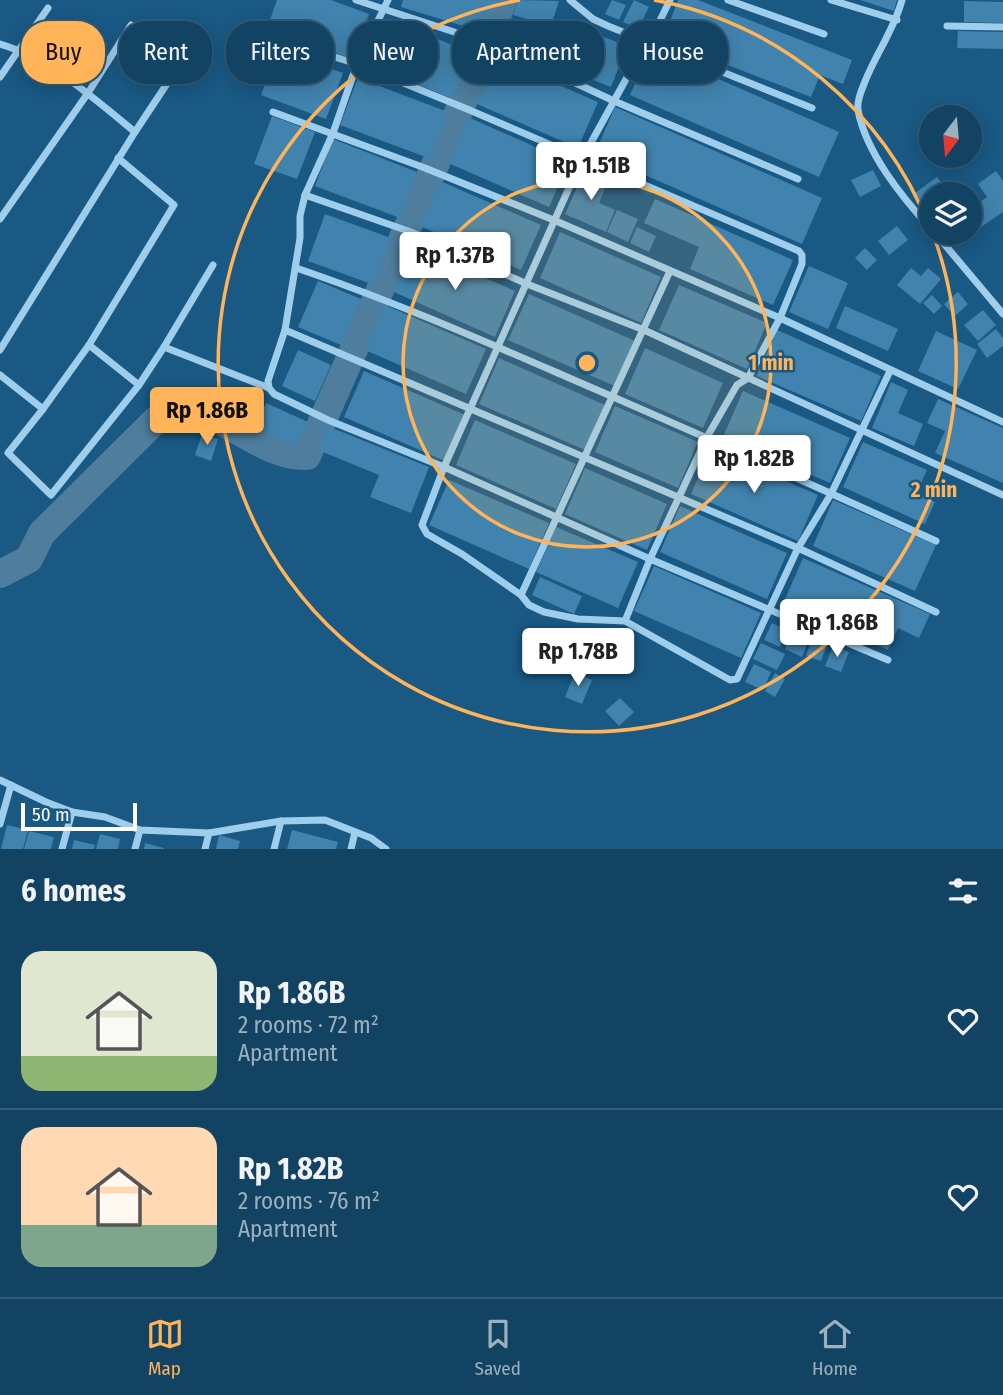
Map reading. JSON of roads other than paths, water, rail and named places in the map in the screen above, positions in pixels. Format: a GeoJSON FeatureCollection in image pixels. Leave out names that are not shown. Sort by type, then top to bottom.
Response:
{"type":"FeatureCollection","features":[{"type":"Feature","properties":{"kind":"street"},"geometry":{"type":"LineString","coordinates":[[356,0],[478,38],[614,101],[798,179]]}},
{"type":"Feature","properties":{"kind":"street"},"geometry":{"type":"LineString","coordinates":[[378,21],[388,0]]}},
{"type":"Feature","properties":{"kind":"street"},"geometry":{"type":"LineString","coordinates":[[660,21],[670,0]]}},
{"type":"Feature","properties":{"kind":"street"},"geometry":{"type":"LineString","coordinates":[[728,0],[824,34]]}},
{"type":"Feature","properties":{"kind":"street"},"geometry":{"type":"LineString","coordinates":[[831,0],[897,20]]}},
{"type":"Feature","properties":{"kind":"street"},"geometry":{"type":"LineString","coordinates":[[902,0],[897,20],[863,83],[857,107],[868,139],[902,197],[919,216]]}},
{"type":"Feature","properties":{"kind":"street"},"geometry":{"type":"LineString","coordinates":[[577,1],[593,19],[618,30]]}},
{"type":"Feature","properties":{"kind":"street"},"geometry":{"type":"LineString","coordinates":[[0,77],[48,8]]}},
{"type":"Feature","properties":{"kind":"street"},"geometry":{"type":"LineString","coordinates":[[947,26],[1003,27]]}},
{"type":"Feature","properties":{"kind":"street"},"geometry":{"type":"LineString","coordinates":[[0,44],[20,50],[88,93],[135,132]]}},
{"type":"Feature","properties":{"kind":"street"},"geometry":{"type":"LineString","coordinates":[[0,219],[119,44]]}},
{"type":"Feature","properties":{"kind":"street"},"geometry":{"type":"LineString","coordinates":[[728,75],[812,108]]}},
{"type":"Feature","properties":{"kind":"street"},"geometry":{"type":"LineString","coordinates":[[0,350],[167,84]]}},
{"type":"Feature","properties":{"kind":"street"},"geometry":{"type":"LineString","coordinates":[[269,388],[268,380],[285,330],[305,195],[333,133],[350,84]]}},
{"type":"Feature","properties":{"kind":"street"},"geometry":{"type":"LineString","coordinates":[[406,84],[799,251],[802,255],[802,264],[780,317],[748,378],[737,384],[707,437],[650,559],[625,621]]}},
{"type":"Feature","properties":{"kind":"street"},"geometry":{"type":"LineString","coordinates":[[623,84],[582,159],[444,467],[422,525],[427,534],[462,554],[521,595],[529,605],[556,615],[625,621],[730,680],[735,680],[798,548],[831,494],[890,371]]}},
{"type":"Feature","properties":{"kind":"street"},"geometry":{"type":"LineString","coordinates":[[273,112],[438,173],[556,221],[780,317],[1003,422]]}},
{"type":"Feature","properties":{"kind":"street"},"geometry":{"type":"LineString","coordinates":[[118,158],[174,205],[89,345],[8,453],[51,495],[139,385],[213,265]]}},
{"type":"Feature","properties":{"kind":"street"},"geometry":{"type":"LineString","coordinates":[[305,195],[407,230],[527,284],[644,331],[1003,495]]}},
{"type":"Feature","properties":{"kind":"street"},"geometry":{"type":"LineString","coordinates":[[945,245],[1003,314]]}},
{"type":"Feature","properties":{"kind":"street"},"geometry":{"type":"LineString","coordinates":[[296,268],[373,294],[707,437],[936,541]]}},
{"type":"Feature","properties":{"kind":"street"},"geometry":{"type":"LineString","coordinates":[[521,595],[670,271]]}},
{"type":"Feature","properties":{"kind":"street"},"geometry":{"type":"LineString","coordinates":[[285,330],[798,548],[936,612]]}},
{"type":"Feature","properties":{"kind":"street"},"geometry":{"type":"LineString","coordinates":[[89,345],[139,385]]}},
{"type":"Feature","properties":{"kind":"street"},"geometry":{"type":"LineString","coordinates":[[164,347],[269,388],[274,394],[325,419],[444,467],[650,559],[888,660]]}},
{"type":"Feature","properties":{"kind":"street"},"geometry":{"type":"LineString","coordinates":[[0,375],[43,409]]}},
{"type":"Feature","properties":{"kind":"street"},"geometry":{"type":"LineString","coordinates":[[0,779],[72,812],[105,817],[140,830],[209,833],[281,821],[326,820],[371,838],[386,849]]}},
{"type":"Feature","properties":{"kind":"street"},"geometry":{"type":"LineString","coordinates":[[0,824],[11,785]]}},
{"type":"Feature","properties":{"kind":"street"},"geometry":{"type":"LineString","coordinates":[[62,849],[72,812]]}},
{"type":"Feature","properties":{"kind":"street"},"geometry":{"type":"LineString","coordinates":[[274,849],[281,821]]}},
{"type":"Feature","properties":{"kind":"street"},"geometry":{"type":"LineString","coordinates":[[135,849],[140,830]]}},
{"type":"Feature","properties":{"kind":"street"},"geometry":{"type":"LineString","coordinates":[[351,849],[355,832]]}},
{"type":"Feature","properties":{"kind":"street"},"geometry":{"type":"LineString","coordinates":[[205,849],[209,833]]}},
{"type":"Feature","properties":{"kind":"waterway"},"geometry":{"type":"LineString","coordinates":[[0,574],[29,559],[42,533],[157,419],[185,405],[212,416],[271,449],[295,456],[307,456],[483,56],[503,0]]}}]}
